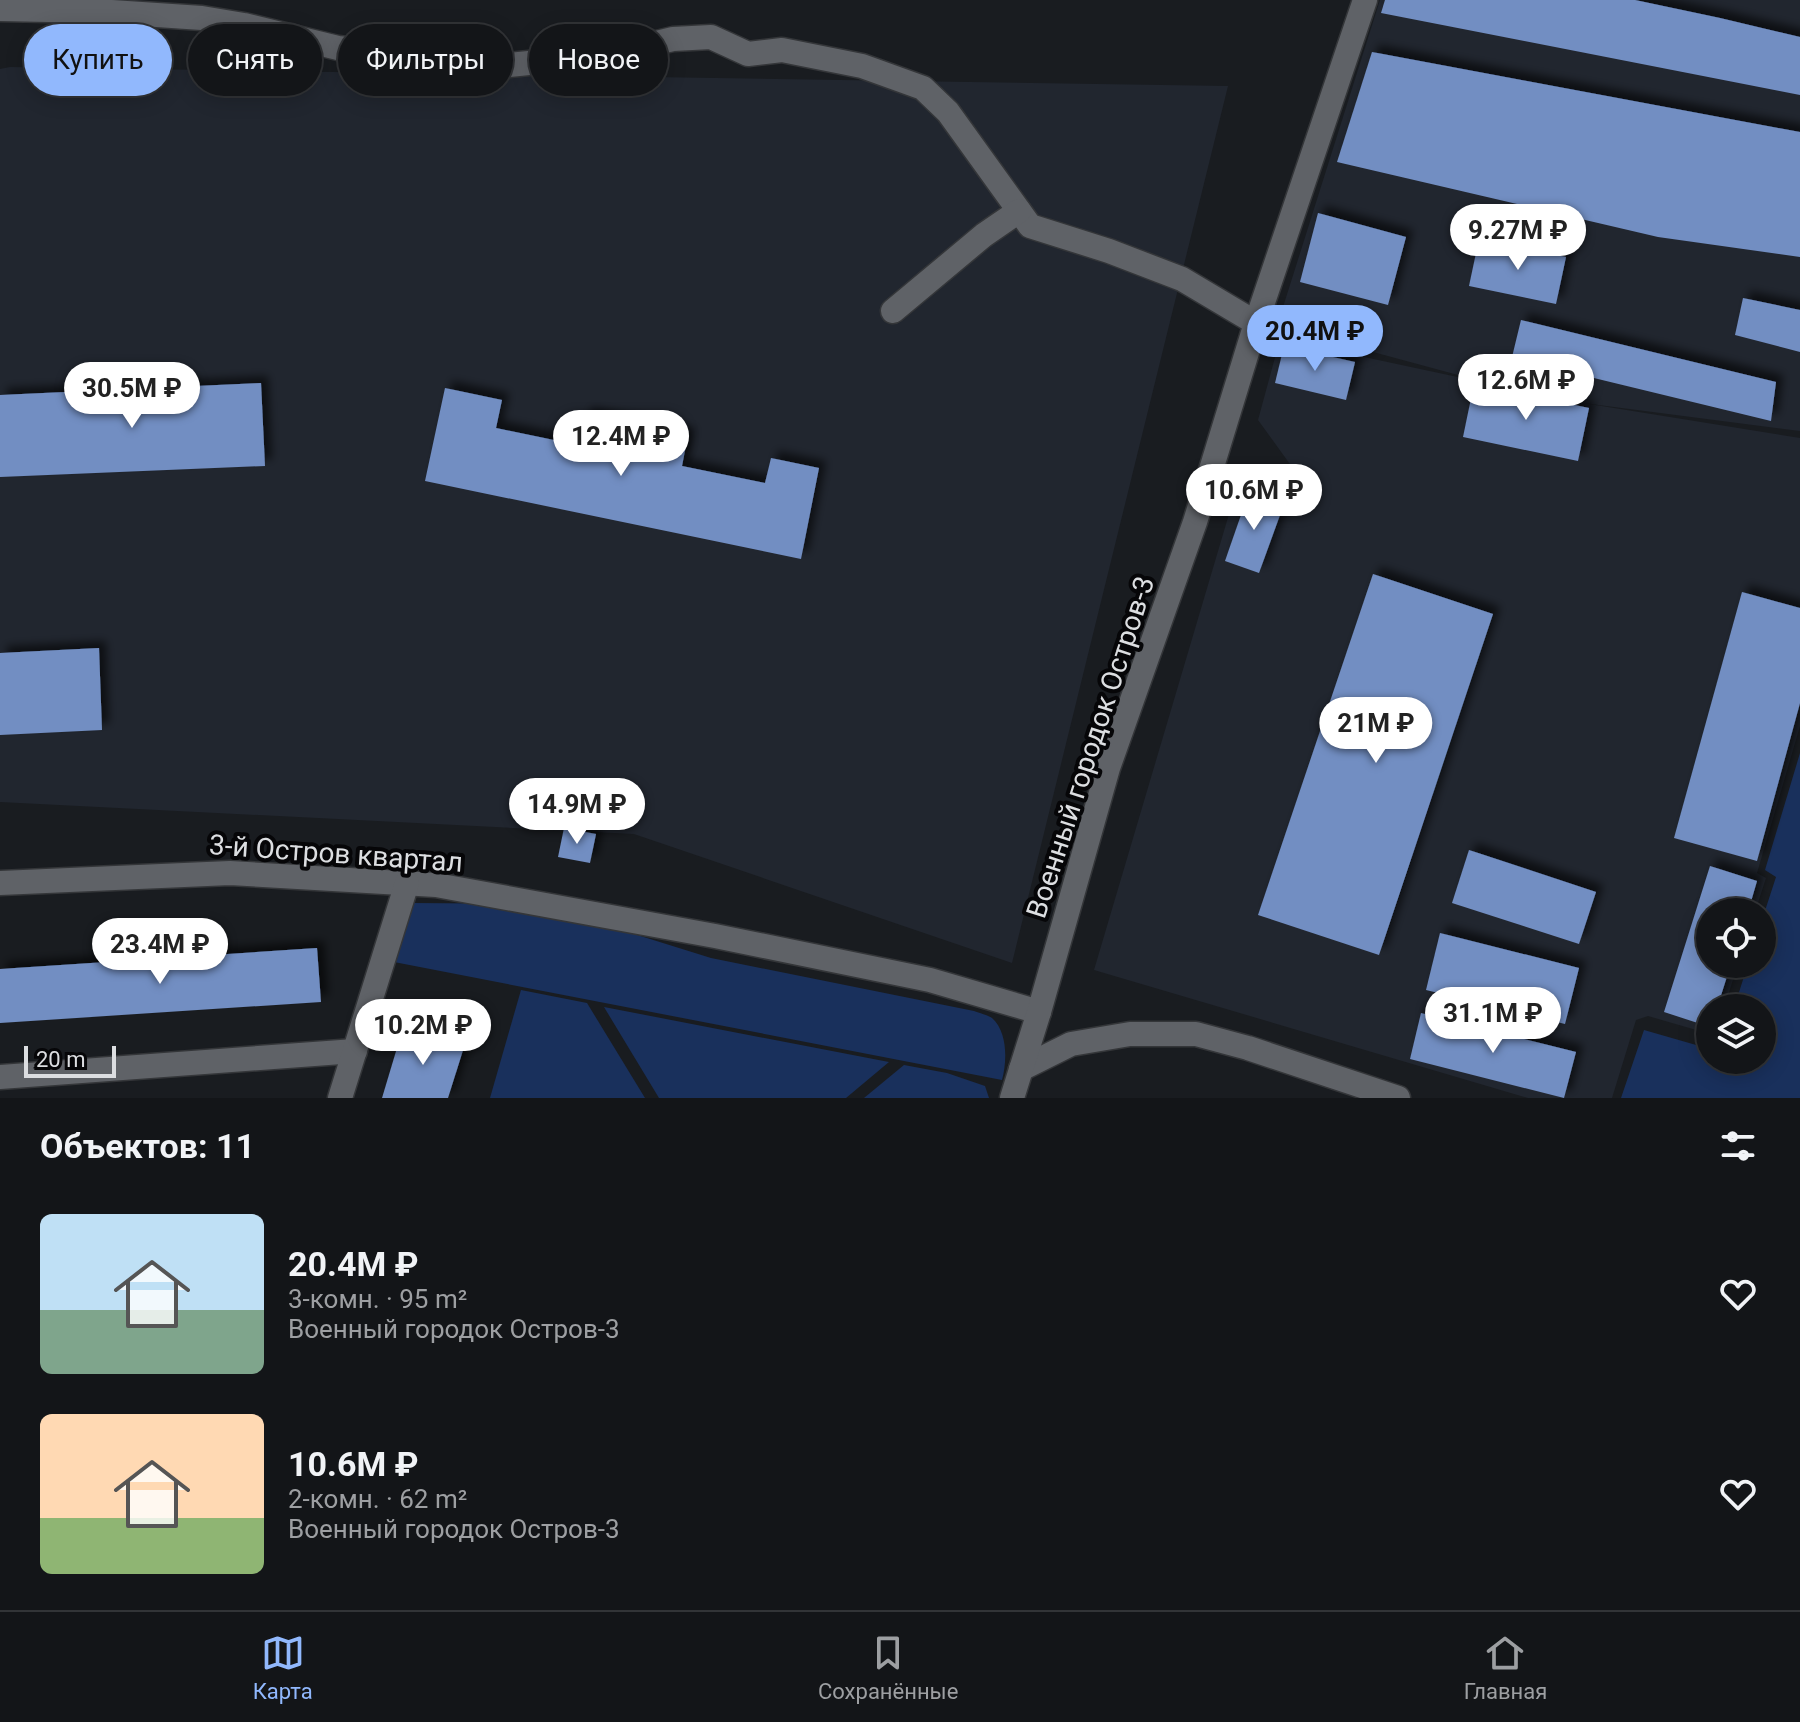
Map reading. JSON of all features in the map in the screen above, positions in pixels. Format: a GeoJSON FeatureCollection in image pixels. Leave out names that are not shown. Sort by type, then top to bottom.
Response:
{"type":"FeatureCollection","features":[{"type":"Feature","properties":{"kind":"street","name":"Военный городок Остров-3"},"geometry":{"type":"LineString","coordinates":[[1012,1098],[1108,768],[1195,522],[1256,323],[1365,0]]}},
{"type":"Feature","properties":{"kind":"street"},"geometry":{"type":"LineString","coordinates":[[0,9],[202,18],[338,48],[499,66],[607,55],[673,39],[711,37],[748,54],[782,50],[862,66],[923,88],[948,112],[1030,226],[1109,251],[1182,279],[1256,323]]}},
{"type":"Feature","properties":{"kind":"street"},"geometry":{"type":"LineString","coordinates":[[893,311],[984,235],[1019,211]]}},
{"type":"Feature","properties":{"kind":"street","name":"3-й Остров квартал"},"geometry":{"type":"LineString","coordinates":[[0,883],[230,873],[436,885],[930,980],[1039,1012]]}},
{"type":"Feature","properties":{"kind":"street"},"geometry":{"type":"LineString","coordinates":[[340,1098],[407,883]]}},
{"type":"Feature","properties":{"kind":"street"},"geometry":{"type":"LineString","coordinates":[[1021,1069],[1071,1044],[1130,1034],[1196,1034],[1398,1098]]}},
{"type":"Feature","properties":{"kind":"street"},"geometry":{"type":"LineString","coordinates":[[0,1077],[355,1051]]}},
{"type":"Feature","properties":{"kind":"shaded area"},"geometry":{"type":"Polygon","coordinates":[[[1380,0],[1800,0],[1800,431],[1583,403],[1800,438],[1800,726],[1757,873],[1766,878],[1760,898],[1696,898],[1696,978],[1734,978],[1728,994],[1696,994],[1696,1030],[1648,1016],[1636,1020],[1612,1098],[1528,1098],[1094,970],[1237,487],[1287,484],[1292,467],[1258,420],[1280,339],[1495,385],[1277,326],[1380,0]]]}},
{"type":"Feature","properties":{"kind":"shaded area"},"geometry":{"type":"Polygon","coordinates":[[[24,67],[24,96],[172,96],[172,70],[188,70],[188,96],[322,96],[322,72],[338,72],[338,96],[513,96],[513,75],[529,75],[529,96],[668,96],[668,77],[1228,86],[1012,963],[634,834],[0,802],[0,69],[24,67]]]}},
{"type":"Feature","properties":{"kind":"shaded area"},"geometry":{"type":"Polygon","coordinates":[[[1800,753],[1800,1098],[1621,1098],[1644,1030],[1696,1045],[1696,1074],[1776,1074],[1776,994],[1738,994],[1744,978],[1776,978],[1776,898],[1769,898],[1776,877],[1765,870],[1800,753]]]}},
{"type":"Feature","properties":{"kind":"shaded area"},"geometry":{"type":"Polygon","coordinates":[[[411,903],[538,904],[711,958],[974,1011],[992,1018],[1001,1031],[1005,1056],[1002,1080],[394,962],[411,903]]]}},
{"type":"Feature","properties":{"kind":"shaded area"},"geometry":{"type":"Polygon","coordinates":[[[521,990],[587,1003],[645,1098],[490,1098],[521,990]]]}},
{"type":"Feature","properties":{"kind":"shaded area"},"geometry":{"type":"Polygon","coordinates":[[[604,1007],[889,1062],[846,1098],[659,1098],[604,1007]]]}},
{"type":"Feature","properties":{"kind":"shaded area"},"geometry":{"type":"Polygon","coordinates":[[[904,1065],[947,1073],[985,1086],[989,1098],[864,1098],[904,1065]]]}},
{"type":"Feature","properties":{"kind":"building"},"geometry":{"type":"Polygon","coordinates":[[[1385,0],[1635,0],[1720,18],[1800,37],[1800,95],[1381,13],[1385,0]]]}},
{"type":"Feature","properties":{"kind":"building"},"geometry":{"type":"Polygon","coordinates":[[[1372,52],[1800,132],[1800,257],[1658,237],[1337,162],[1372,52]]]}},
{"type":"Feature","properties":{"kind":"building"},"geometry":{"type":"Polygon","coordinates":[[[1318,213],[1406,237],[1388,305],[1300,282],[1318,213]]]}},
{"type":"Feature","properties":{"kind":"building"},"geometry":{"type":"Polygon","coordinates":[[[1479,239],[1566,257],[1556,304],[1469,286],[1479,239]]]}},
{"type":"Feature","properties":{"kind":"building"},"geometry":{"type":"Polygon","coordinates":[[[1743,298],[1800,310],[1800,352],[1735,335],[1743,298]]]}},
{"type":"Feature","properties":{"kind":"building"},"geometry":{"type":"Polygon","coordinates":[[[1521,320],[1776,382],[1771,421],[1565,371],[1557,397],[1505,386],[1521,320]]]}},
{"type":"Feature","properties":{"kind":"building"},"geometry":{"type":"Polygon","coordinates":[[[1284,346],[1355,362],[1346,400],[1275,383],[1284,346]]]}},
{"type":"Feature","properties":{"kind":"building"},"geometry":{"type":"Polygon","coordinates":[[[261,383],[265,466],[0,477],[0,395],[261,383]]]}},
{"type":"Feature","properties":{"kind":"building"},"geometry":{"type":"Polygon","coordinates":[[[1474,384],[1589,408],[1578,461],[1463,437],[1474,384]]]}},
{"type":"Feature","properties":{"kind":"building"},"geometry":{"type":"Polygon","coordinates":[[[445,388],[502,400],[496,428],[578,445],[585,414],[688,435],[682,466],[765,483],[771,458],[819,468],[801,559],[425,481],[445,388]]]}},
{"type":"Feature","properties":{"kind":"building"},"geometry":{"type":"Polygon","coordinates":[[[1249,492],[1284,504],[1259,573],[1225,561],[1249,492]]]}},
{"type":"Feature","properties":{"kind":"building"},"geometry":{"type":"Polygon","coordinates":[[[1373,574],[1493,614],[1379,955],[1258,915],[1373,574]]]}},
{"type":"Feature","properties":{"kind":"building"},"geometry":{"type":"Polygon","coordinates":[[[1742,592],[1800,608],[1800,703],[1757,861],[1674,838],[1742,592]]]}},
{"type":"Feature","properties":{"kind":"building"},"geometry":{"type":"Polygon","coordinates":[[[99,648],[102,730],[0,735],[0,653],[99,648]]]}},
{"type":"Feature","properties":{"kind":"building"},"geometry":{"type":"Polygon","coordinates":[[[564,828],[596,834],[590,863],[558,857],[564,828]]]}},
{"type":"Feature","properties":{"kind":"building"},"geometry":{"type":"Polygon","coordinates":[[[1469,850],[1596,892],[1579,944],[1452,903],[1469,850]]]}},
{"type":"Feature","properties":{"kind":"building"},"geometry":{"type":"Polygon","coordinates":[[[1710,866],[1757,881],[1752,898],[1700,898],[1710,866]]]}},
{"type":"Feature","properties":{"kind":"building"},"geometry":{"type":"Polygon","coordinates":[[[1696,910],[1696,978],[1727,978],[1721,994],[1696,994],[1696,1022],[1664,1012],[1696,910]]]}},
{"type":"Feature","properties":{"kind":"building"},"geometry":{"type":"Polygon","coordinates":[[[1440,933],[1579,968],[1565,1024],[1426,990],[1440,933]]]}},
{"type":"Feature","properties":{"kind":"building"},"geometry":{"type":"Polygon","coordinates":[[[317,948],[321,1002],[0,1023],[0,969],[317,948]]]}},
{"type":"Feature","properties":{"kind":"building"},"geometry":{"type":"Polygon","coordinates":[[[1421,1013],[1576,1052],[1564,1098],[1410,1059],[1421,1013]]]}},
{"type":"Feature","properties":{"kind":"building"},"geometry":{"type":"Polygon","coordinates":[[[403,1028],[464,1047],[448,1098],[382,1098],[403,1028]]]}}]}
